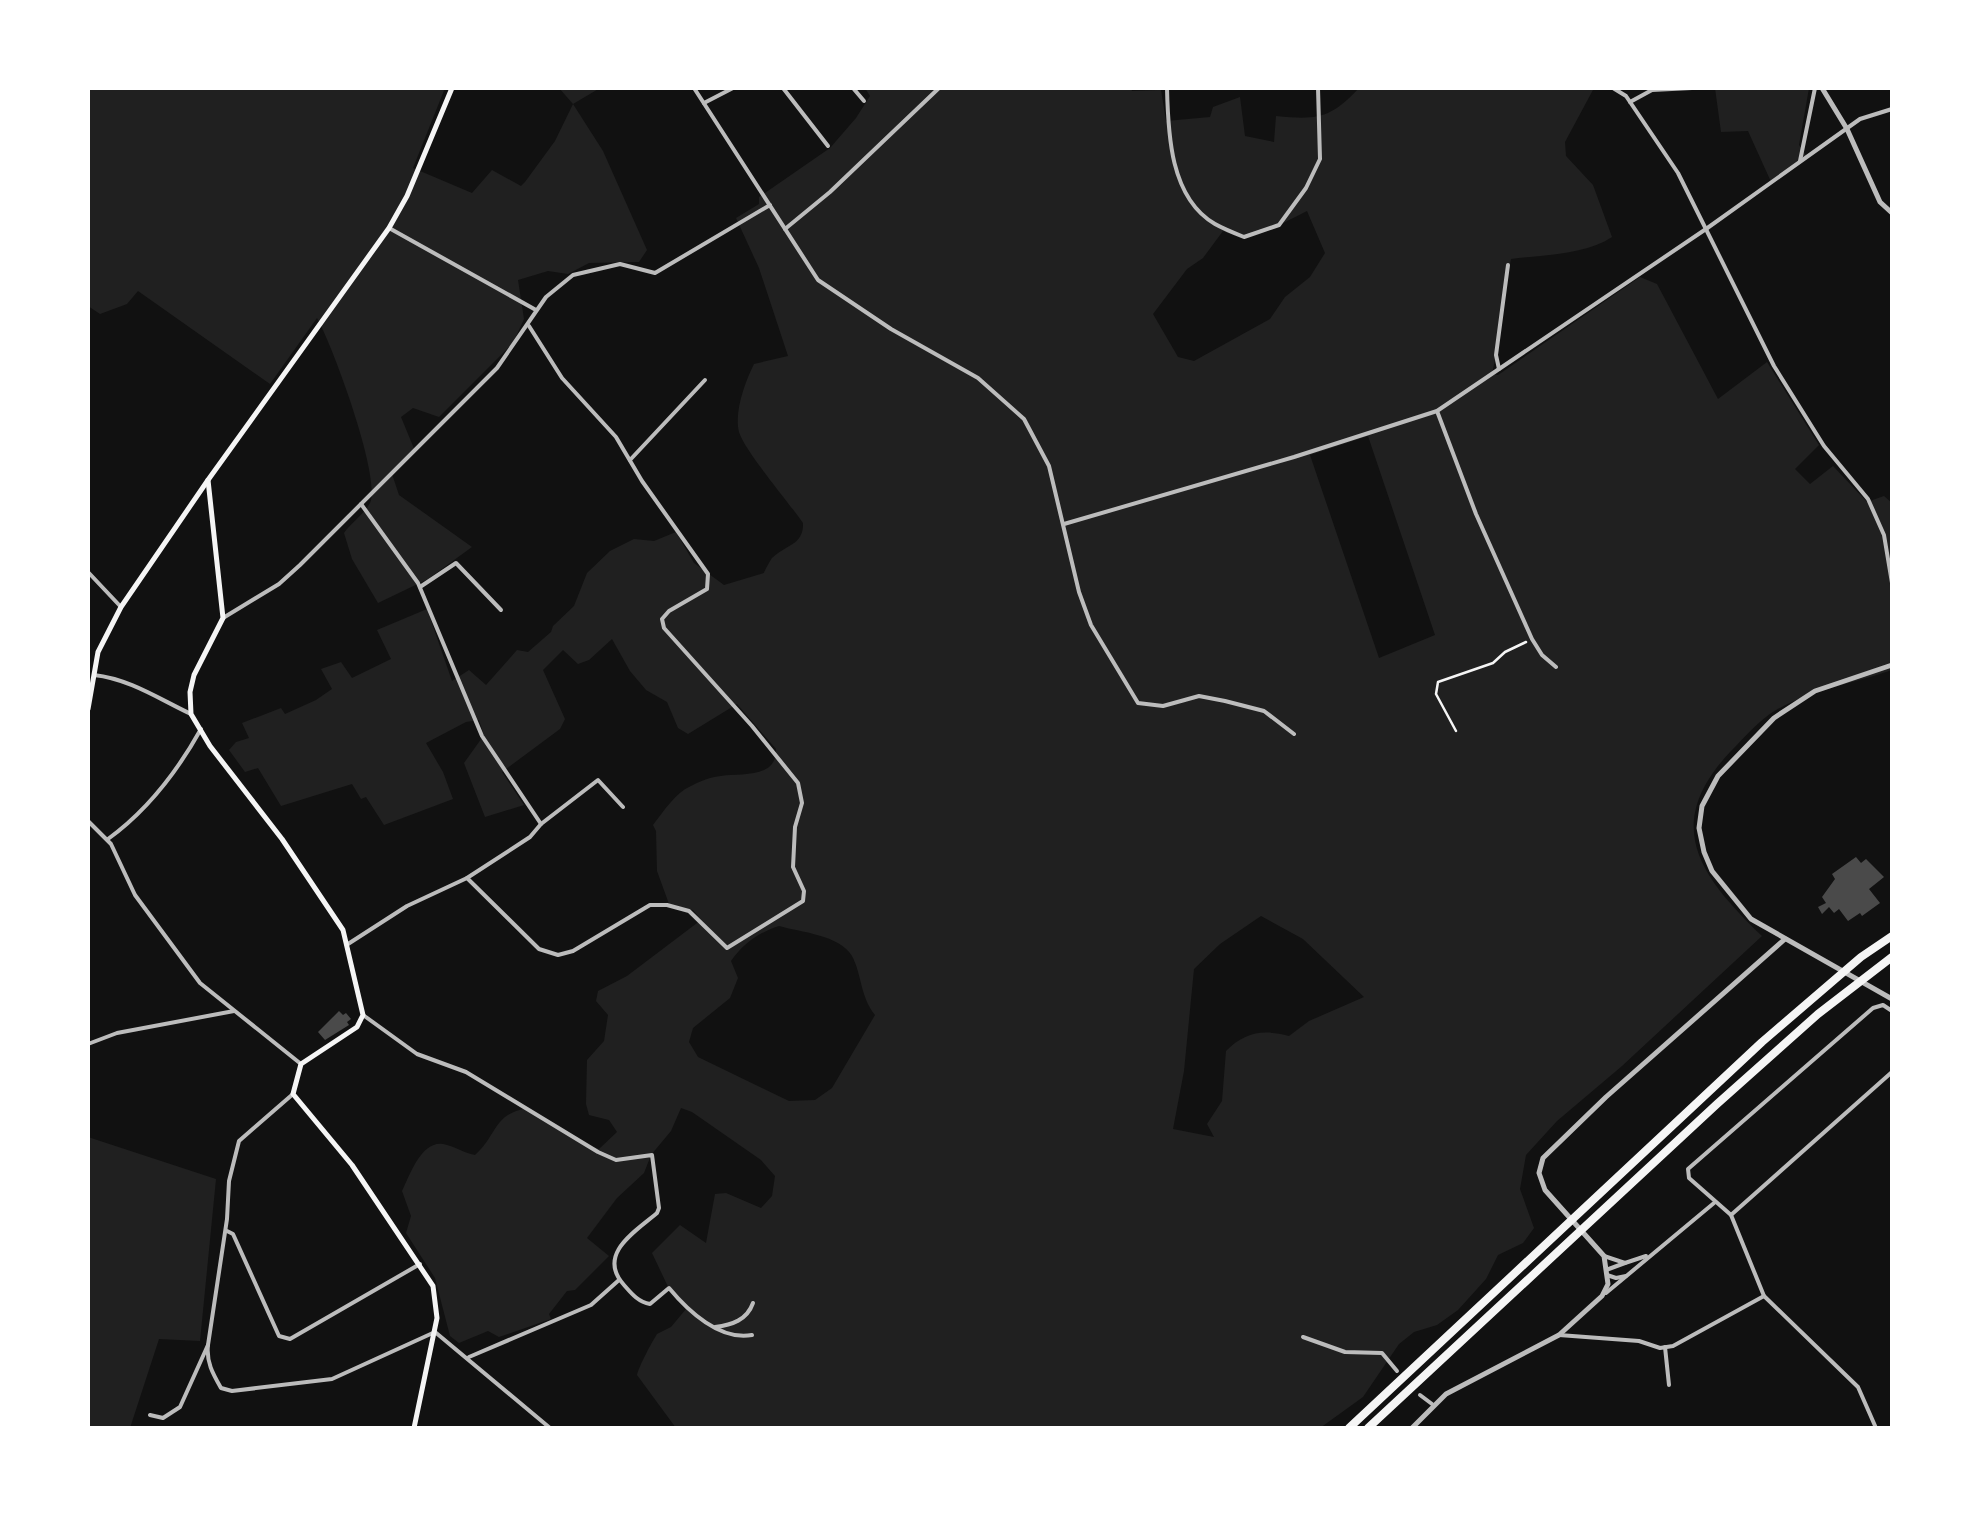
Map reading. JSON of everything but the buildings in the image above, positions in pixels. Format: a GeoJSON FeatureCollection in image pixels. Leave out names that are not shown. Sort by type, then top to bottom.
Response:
{"type":"FeatureCollection","features":[{"type":"Feature","properties":{"kind":"highway"},"geometry":{"type":"LineString","coordinates":[[1349,1428],[1776,1029],[1892,936]]}},
{"type":"Feature","properties":{"kind":"highway"},"geometry":{"type":"LineString","coordinates":[[1368,1428],[1716,1104],[1818,1014],[1892,959]]}},
{"type":"Feature","properties":{"kind":"main road"},"geometry":{"type":"LineString","coordinates":[[88,710],[91,671],[121,606],[390,228],[452,88]]}},
{"type":"Feature","properties":{"kind":"main road"},"geometry":{"type":"LineString","coordinates":[[208,480],[223,618],[194,674],[191,714],[210,746],[324,900],[348,944],[363,1015],[357,1027],[300,1064],[293,1094],[352,1165],[433,1286],[437,1306],[435,1332],[414,1428]]}},
{"type":"Feature","properties":{"kind":"street"},"geometry":{"type":"LineString","coordinates":[[694,88],[818,280],[891,329],[978,378],[1024,419],[1049,466],[1079,592],[1091,625],[1138,704],[1164,706],[1199,696],[1226,701],[1264,710],[1294,734]]}},
{"type":"Feature","properties":{"kind":"street"},"geometry":{"type":"LineString","coordinates":[[704,102],[733,88]]}},
{"type":"Feature","properties":{"kind":"street"},"geometry":{"type":"LineString","coordinates":[[785,88],[828,146]]}},
{"type":"Feature","properties":{"kind":"street"},"geometry":{"type":"LineString","coordinates":[[853,88],[864,100]]}},
{"type":"Feature","properties":{"kind":"street"},"geometry":{"type":"LineString","coordinates":[[785,230],[939,88]]}},
{"type":"Feature","properties":{"kind":"street"},"geometry":{"type":"LineString","coordinates":[[1167,88],[1168,138],[1186,195],[1212,223],[1244,237],[1279,225],[1306,188],[1320,159],[1318,88]]}},
{"type":"Feature","properties":{"kind":"street"},"geometry":{"type":"LineString","coordinates":[[1613,88],[1630,102],[1678,172],[1774,366],[1824,446],[1868,499],[1884,535],[1892,583]]}},
{"type":"Feature","properties":{"kind":"street"},"geometry":{"type":"LineString","coordinates":[[1630,102],[1652,90],[1692,88]]}},
{"type":"Feature","properties":{"kind":"street"},"geometry":{"type":"LineString","coordinates":[[1818,88],[1847,130],[1880,202],[1892,213]]}},
{"type":"Feature","properties":{"kind":"street"},"geometry":{"type":"LineString","coordinates":[[1800,162],[1818,88]]}},
{"type":"Feature","properties":{"kind":"street"},"geometry":{"type":"LineString","coordinates":[[1064,524],[1294,458],[1436,411],[1706,229],[1860,119],[1892,109]]}},
{"type":"Feature","properties":{"kind":"street"},"geometry":{"type":"LineString","coordinates":[[223,618],[279,584],[362,504],[496,368],[529,326],[536,310],[572,274],[620,264],[654,274],[770,205]]}},
{"type":"Feature","properties":{"kind":"street"},"geometry":{"type":"LineString","coordinates":[[390,228],[536,310]]}},
{"type":"Feature","properties":{"kind":"street"},"geometry":{"type":"LineString","coordinates":[[1499,370],[1496,354],[1508,266]]}},
{"type":"Feature","properties":{"kind":"street"},"geometry":{"type":"LineString","coordinates":[[467,878],[539,949],[558,955],[573,951],[650,906],[667,905],[689,911],[727,948],[803,902],[804,892],[793,867],[795,827],[802,804],[798,784],[664,628],[662,619],[669,610],[707,589],[708,574],[616,436],[562,378],[529,326]]}},
{"type":"Feature","properties":{"kind":"street"},"geometry":{"type":"LineString","coordinates":[[630,460],[705,380]]}},
{"type":"Feature","properties":{"kind":"street"},"geometry":{"type":"LineString","coordinates":[[1436,411],[1532,640],[1556,667]]}},
{"type":"Feature","properties":{"kind":"street"},"geometry":{"type":"LineString","coordinates":[[362,504],[420,587],[482,736],[541,824]]}},
{"type":"Feature","properties":{"kind":"street"},"geometry":{"type":"LineString","coordinates":[[420,587],[456,563],[501,610]]}},
{"type":"Feature","properties":{"kind":"street"},"geometry":{"type":"LineString","coordinates":[[88,572],[121,606]]}},
{"type":"Feature","properties":{"kind":"street"},"geometry":{"type":"LineString","coordinates":[[1892,665],[1836,682],[1783,711],[1755,735],[1718,776],[1702,806],[1701,840],[1712,871],[1751,919],[1892,998]]}},
{"type":"Feature","properties":{"kind":"street"},"geometry":{"type":"LineString","coordinates":[[91,671],[145,689],[191,714]]}},
{"type":"Feature","properties":{"kind":"street"},"geometry":{"type":"LineString","coordinates":[[108,840],[134,820],[163,787],[201,729]]}},
{"type":"Feature","properties":{"kind":"street"},"geometry":{"type":"LineString","coordinates":[[348,944],[407,906],[467,878],[530,837],[598,780],[623,807]]}},
{"type":"Feature","properties":{"kind":"street"},"geometry":{"type":"LineString","coordinates":[[88,821],[108,840],[135,895],[200,983],[300,1064]]}},
{"type":"Feature","properties":{"kind":"street"},"geometry":{"type":"LineString","coordinates":[[1625,1264],[1604,1256],[1545,1190],[1539,1173],[1549,1149],[1785,939]]}},
{"type":"Feature","properties":{"kind":"street"},"geometry":{"type":"LineString","coordinates":[[1876,1428],[1858,1388],[1764,1296],[1732,1214],[1689,1178],[1688,1169],[1874,1008],[1883,1005],[1892,1011]]}},
{"type":"Feature","properties":{"kind":"street"},"geometry":{"type":"LineString","coordinates":[[88,1044],[117,1032],[234,1010]]}},
{"type":"Feature","properties":{"kind":"street"},"geometry":{"type":"LineString","coordinates":[[363,1015],[417,1054],[466,1072],[598,1152],[616,1160],[652,1155],[659,1208],[657,1214],[619,1245],[615,1253],[619,1280],[642,1303],[650,1304],[669,1288],[686,1310],[715,1327],[739,1338],[752,1336]]}},
{"type":"Feature","properties":{"kind":"street"},"geometry":{"type":"LineString","coordinates":[[1732,1214],[1892,1072]]}},
{"type":"Feature","properties":{"kind":"street"},"geometry":{"type":"LineString","coordinates":[[293,1094],[240,1141],[230,1181],[207,1355],[221,1388],[232,1391],[332,1379],[435,1332],[550,1428]]}},
{"type":"Feature","properties":{"kind":"street"},"geometry":{"type":"LineString","coordinates":[[1412,1428],[1432,1404],[1475,1376],[1559,1335],[1715,1202]]}},
{"type":"Feature","properties":{"kind":"street"},"geometry":{"type":"LineString","coordinates":[[226,1230],[234,1234],[279,1336],[290,1339],[420,1264]]}},
{"type":"Feature","properties":{"kind":"street"},"geometry":{"type":"LineString","coordinates":[[1606,1272],[1650,1254]]}},
{"type":"Feature","properties":{"kind":"street"},"geometry":{"type":"LineString","coordinates":[[1602,1296],[1608,1284],[1604,1256]]}},
{"type":"Feature","properties":{"kind":"street"},"geometry":{"type":"LineString","coordinates":[[1606,1272],[1616,1278],[1628,1275]]}},
{"type":"Feature","properties":{"kind":"street"},"geometry":{"type":"LineString","coordinates":[[467,1357],[591,1305],[619,1280]]}},
{"type":"Feature","properties":{"kind":"street"},"geometry":{"type":"LineString","coordinates":[[1559,1335],[1674,1346],[1764,1296]]}},
{"type":"Feature","properties":{"kind":"street"},"geometry":{"type":"LineString","coordinates":[[715,1327],[731,1326],[742,1319],[753,1303]]}},
{"type":"Feature","properties":{"kind":"street"},"geometry":{"type":"LineString","coordinates":[[1304,1337],[1345,1352],[1382,1353],[1397,1371]]}},
{"type":"Feature","properties":{"kind":"street"},"geometry":{"type":"LineString","coordinates":[[150,1415],[163,1418],[180,1406],[208,1345]]}},
{"type":"Feature","properties":{"kind":"street"},"geometry":{"type":"LineString","coordinates":[[1665,1347],[1668,1386]]}},
{"type":"Feature","properties":{"kind":"street"},"geometry":{"type":"LineString","coordinates":[[1420,1395],[1432,1404]]}},
{"type":"Feature","properties":{"kind":"path"},"geometry":{"type":"LineString","coordinates":[[1456,731],[1436,694],[1438,682],[1493,663],[1505,652],[1532,640]]}},
{"type":"Feature","properties":{"kind":"shaded area"},"geometry":{"type":"Polygon","coordinates":[[[88,88],[445,88],[413,168],[472,193],[492,170],[521,186],[555,141],[573,104],[603,151],[647,250],[639,262],[589,263],[568,274],[548,271],[518,280],[524,319],[513,343],[439,417],[413,408],[401,417],[415,451],[392,474],[399,495],[472,547],[428,579],[378,603],[352,559],[344,533],[370,503],[369,468],[344,382],[317,318],[270,384],[138,291],[127,304],[100,314],[88,306],[88,88]]]}},
{"type":"Feature","properties":{"kind":"shaded area"},"geometry":{"type":"Polygon","coordinates":[[[559,88],[600,88],[573,104],[559,88]]]}},
{"type":"Feature","properties":{"kind":"shaded area"},"geometry":{"type":"Polygon","coordinates":[[[865,88],[1161,90],[1166,121],[1210,117],[1213,107],[1240,97],[1245,136],[1274,142],[1276,116],[1302,118],[1331,112],[1359,88],[1594,88],[1565,142],[1566,156],[1593,185],[1612,237],[1576,251],[1511,259],[1492,374],[1498,375],[1640,277],[1657,284],[1718,399],[1767,362],[1819,445],[1795,469],[1810,484],[1833,466],[1867,502],[1884,496],[1892,503],[1892,670],[1804,697],[1770,714],[1731,751],[1710,778],[1698,803],[1694,826],[1697,849],[1706,871],[1762,936],[1557,1121],[1526,1155],[1520,1189],[1534,1228],[1523,1243],[1498,1255],[1486,1279],[1458,1310],[1399,1344],[1363,1397],[1320,1428],[676,1428],[637,1375],[657,1334],[671,1327],[686,1309],[671,1293],[652,1253],[680,1225],[706,1243],[715,1194],[726,1193],[761,1208],[772,1196],[775,1176],[761,1160],[681,1108],[644,1173],[617,1198],[587,1238],[609,1256],[575,1290],[567,1291],[549,1314],[551,1319],[499,1337],[488,1331],[459,1343],[450,1336],[435,1278],[406,1233],[411,1216],[402,1191],[413,1168],[422,1153],[435,1145],[475,1155],[507,1115],[527,1108],[599,1149],[617,1132],[609,1120],[589,1115],[586,1104],[587,1060],[604,1041],[608,1015],[596,1001],[598,991],[627,976],[701,920],[693,910],[669,904],[657,871],[653,825],[685,789],[713,777],[764,770],[775,759],[776,749],[737,704],[688,734],[678,728],[667,702],[646,690],[612,639],[589,660],[578,664],[563,650],[543,670],[565,719],[560,729],[502,772],[524,805],[485,817],[464,763],[484,735],[479,720],[466,722],[426,743],[453,799],[384,825],[366,797],[361,799],[352,784],[281,806],[258,768],[245,772],[229,750],[236,742],[249,738],[242,723],[281,708],[285,714],[332,689],[321,669],[341,662],[352,678],[391,659],[377,630],[427,609],[452,681],[469,670],[486,685],[517,650],[528,652],[551,632],[574,606],[587,573],[610,551],[634,539],[654,541],[676,532],[694,563],[724,585],[764,573],[772,558],[797,540],[803,523],[739,432],[739,406],[754,364],[788,356],[759,268],[736,218],[759,204],[759,197],[830,148],[870,96],[865,88]],[[1307,211],[1255,234],[1233,235],[1223,231],[1203,258],[1187,269],[1153,314],[1178,357],[1194,361],[1270,319],[1285,297],[1310,277],[1325,253],[1307,211]],[[1368,436],[1310,455],[1379,658],[1435,635],[1368,436]],[[1261,916],[1220,944],[1194,969],[1184,1071],[1173,1129],[1214,1137],[1207,1124],[1222,1101],[1226,1051],[1255,1034],[1289,1036],[1309,1021],[1364,997],[1303,939],[1261,916]],[[779,926],[758,935],[731,961],[738,978],[730,998],[693,1028],[689,1042],[698,1057],[789,1101],[815,1100],[832,1088],[875,1015],[852,956],[838,943],[779,926]]]}},
{"type":"Feature","properties":{"kind":"shaded area"},"geometry":{"type":"Polygon","coordinates":[[[1715,88],[1809,88],[1799,145],[1808,158],[1772,184],[1748,131],[1721,132],[1715,88]]]}},
{"type":"Feature","properties":{"kind":"shaded area"},"geometry":{"type":"Polygon","coordinates":[[[88,1137],[216,1179],[200,1341],[159,1339],[130,1428],[88,1428],[88,1137]]]}}]}
